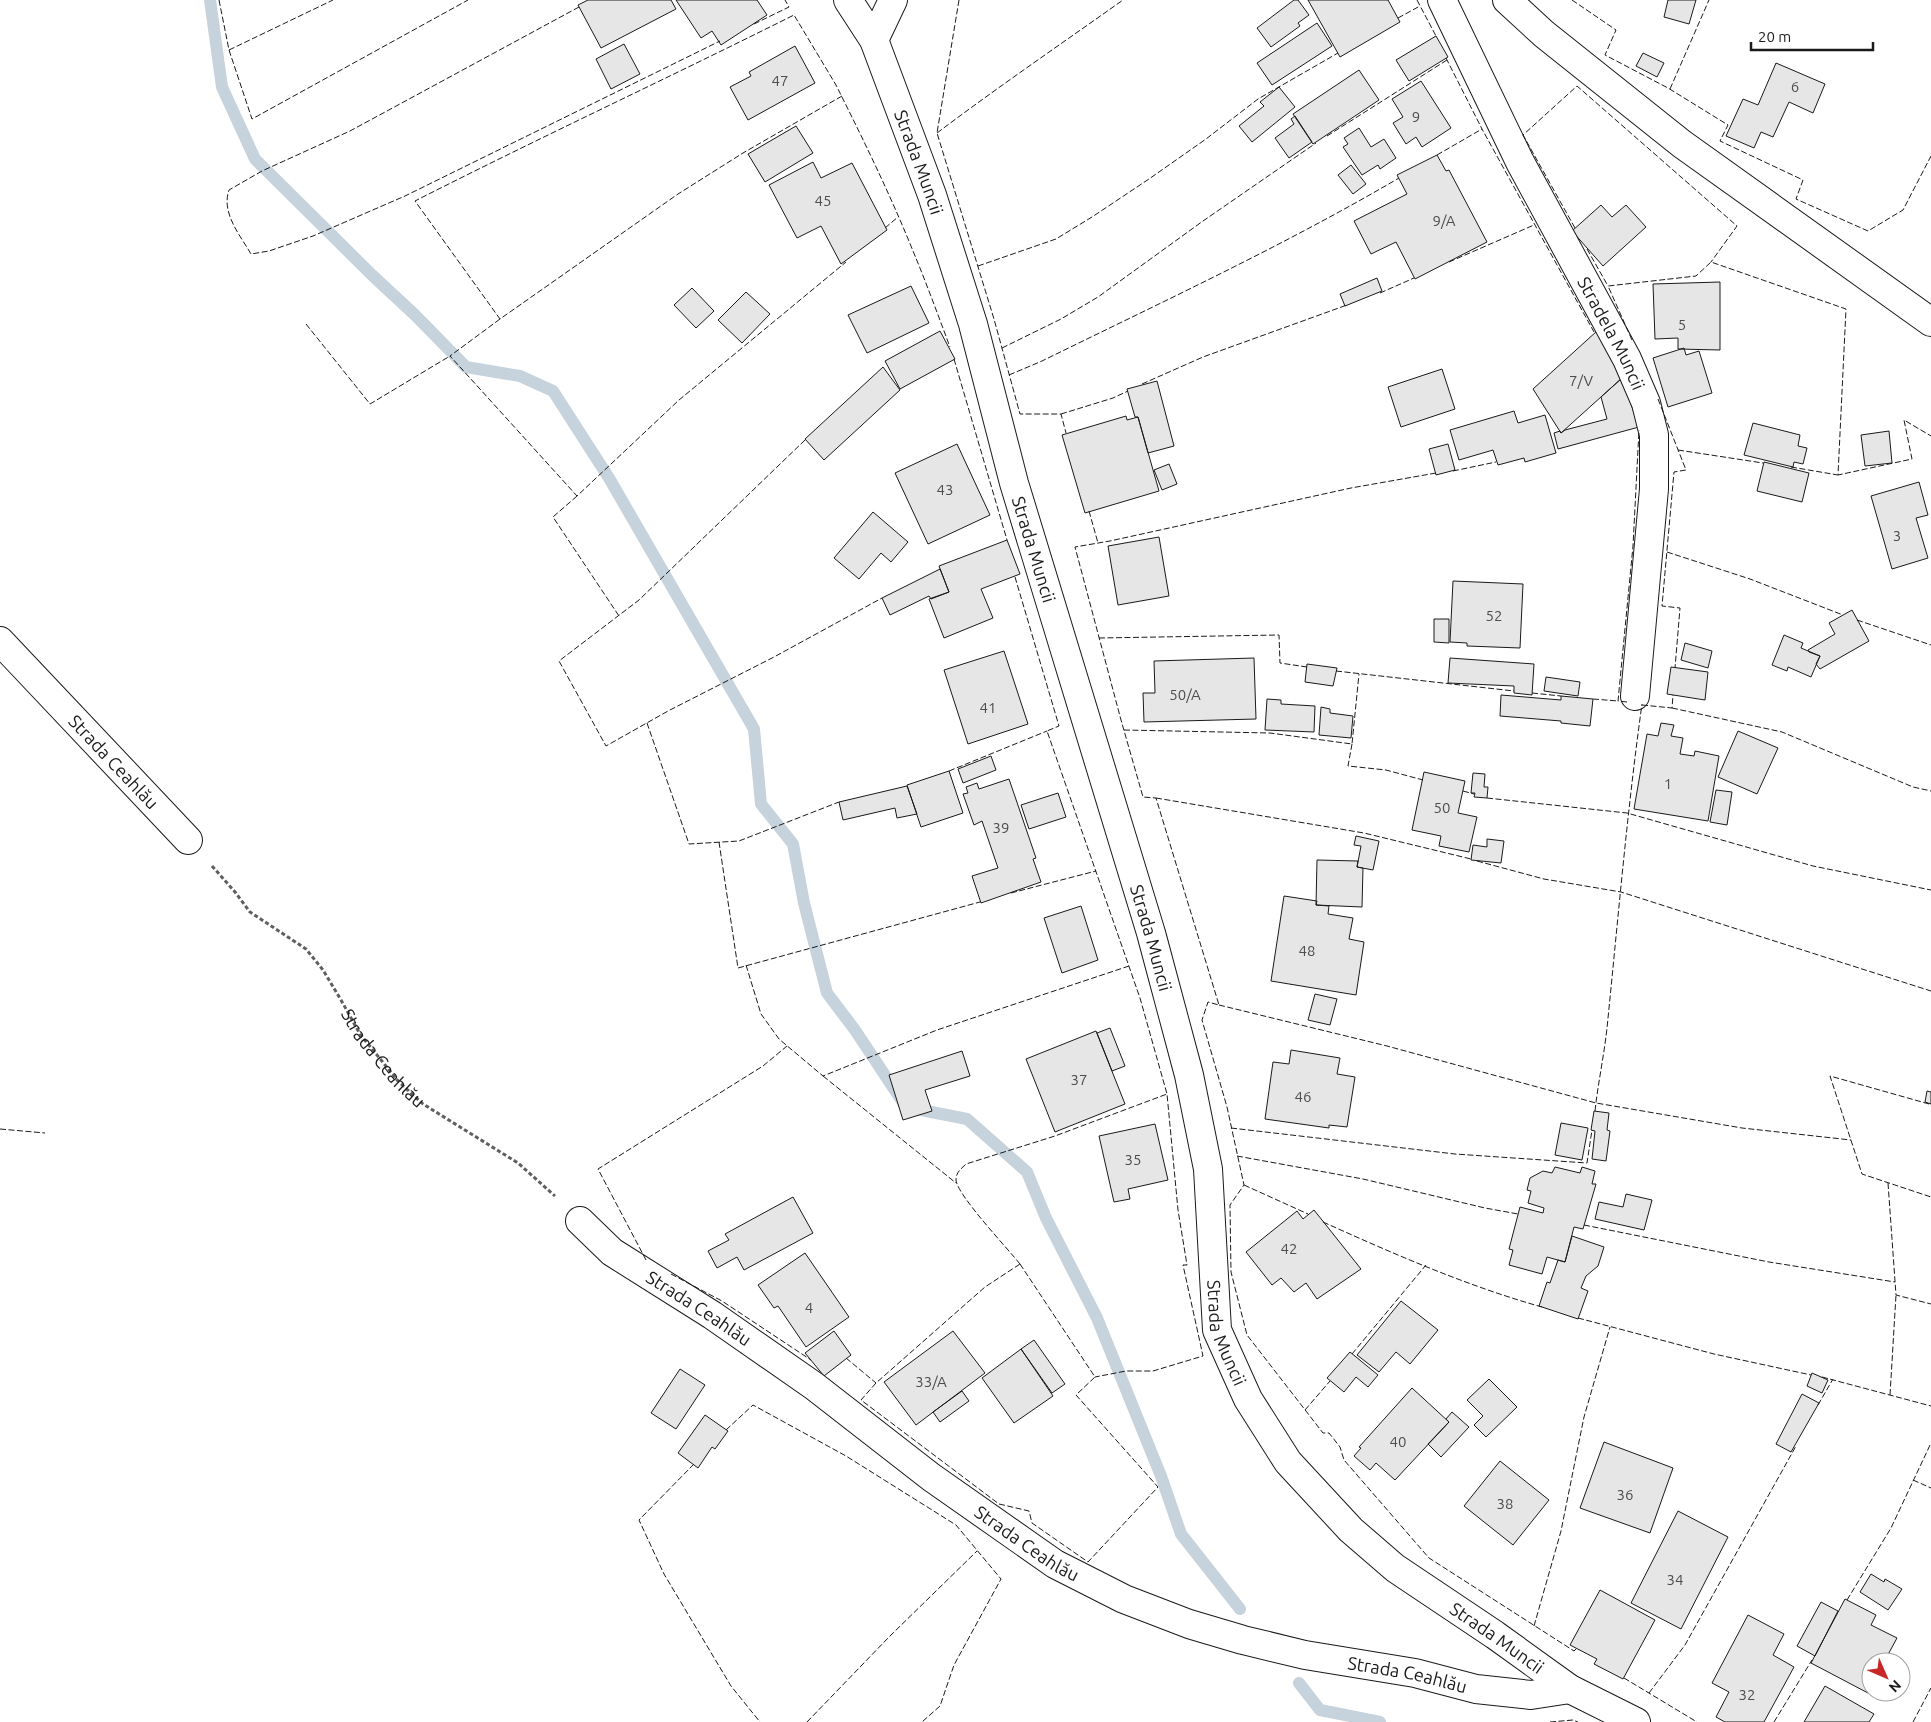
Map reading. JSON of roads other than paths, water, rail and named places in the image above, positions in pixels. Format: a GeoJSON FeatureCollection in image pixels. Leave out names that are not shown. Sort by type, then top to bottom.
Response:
{"type":"FeatureCollection","features":[{"type":"Feature","properties":{"kind":"street","name":"Strada Muncii"},"geometry":{"type":"LineString","coordinates":[[848,0],[874,40],[932,195],[972,324],[1014,483],[1151,933],[1189,1075],[1208,1169],[1217,1330],[1248,1399],[1288,1462],[1351,1530],[1394,1568],[1496,1636],[1570,1689],[1636,1722]]}},
{"type":"Feature","properties":{"kind":"street"},"geometry":{"type":"LineString","coordinates":[[874,40],[893,0]]}},
{"type":"Feature","properties":{"kind":"street","name":"Stradela Muncii"},"geometry":{"type":"LineString","coordinates":[[1442,0],[1520,162],[1627,359],[1646,404],[1654,435],[1654,489],[1635,696]]}},
{"type":"Feature","properties":{"kind":"street"},"geometry":{"type":"LineString","coordinates":[[1507,0],[1544,34],[1682,144],[1931,322]]}},
{"type":"Feature","properties":{"kind":"street","name":"Strada Ceahlău"},"geometry":{"type":"LineString","coordinates":[[0,641],[188,840]]}},
{"type":"Feature","properties":{"kind":"street","name":"Strada Ceahlău"},"geometry":{"type":"LineString","coordinates":[[580,1221],[612,1252],[712,1315],[814,1386],[931,1477],[1055,1564],[1124,1599],[1189,1624],[1243,1640],[1305,1655],[1415,1673],[1476,1689],[1532,1695],[1570,1689]]}},
{"type":"Feature","properties":{"kind":"waterway"},"geometry":{"type":"LineString","coordinates":[[210,0],[222,87],[255,159],[466,367],[520,376],[553,391],[609,478],[754,729],[761,804],[793,844],[804,903],[827,993],[855,1030],[906,1107],[967,1119],[1027,1172],[1046,1218],[1097,1318],[1161,1476],[1181,1534],[1240,1609]]}},
{"type":"Feature","properties":{"kind":"waterway"},"geometry":{"type":"LineString","coordinates":[[1299,1683],[1320,1710],[1380,1722]]}}]}
